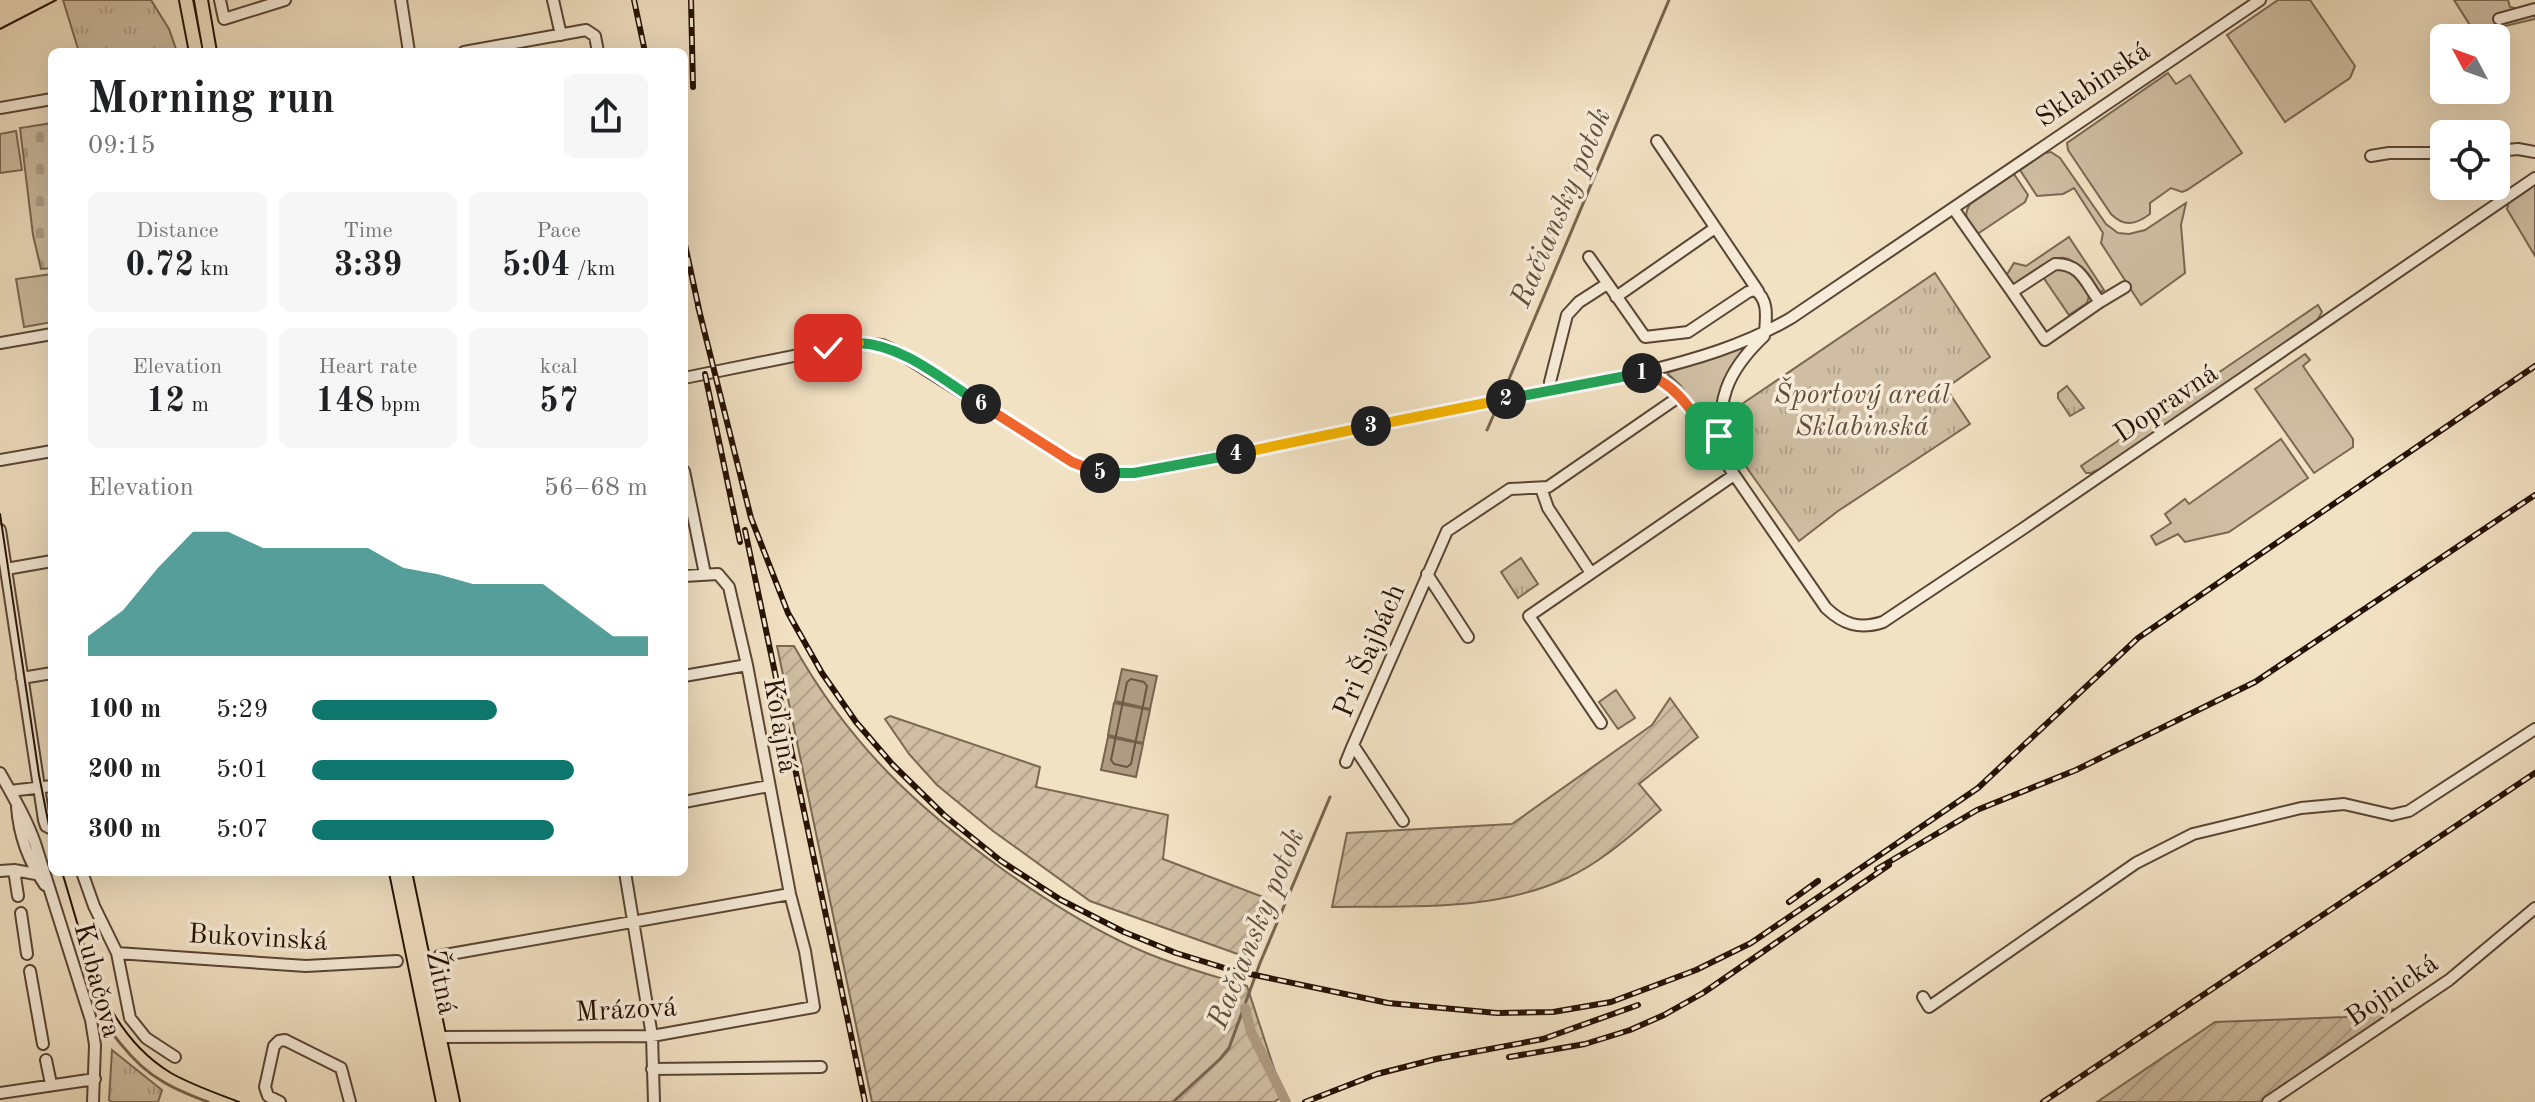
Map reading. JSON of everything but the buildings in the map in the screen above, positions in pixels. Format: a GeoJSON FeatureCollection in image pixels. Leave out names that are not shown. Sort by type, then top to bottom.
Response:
{"type":"FeatureCollection","features":[{"type":"Feature","properties":{"kind":"main road"},"geometry":{"type":"LineString","coordinates":[[186,0],[195,48]]}},
{"type":"Feature","properties":{"kind":"main road"},"geometry":{"type":"LineString","coordinates":[[201,0],[209,48]]}},
{"type":"Feature","properties":{"kind":"main road","name":"Žitná"},"geometry":{"type":"LineString","coordinates":[[397,876],[443,1102]]}},
{"type":"Feature","properties":{"kind":"main road","name":"Žitná"},"geometry":{"type":"LineString","coordinates":[[406,876],[453,1102]]}},
{"type":"Feature","properties":{"kind":"street"},"geometry":{"type":"LineString","coordinates":[[220,0],[224,19],[285,0]]}},
{"type":"Feature","properties":{"kind":"street"},"geometry":{"type":"LineString","coordinates":[[401,0],[408,48]]}},
{"type":"Feature","properties":{"kind":"street"},"geometry":{"type":"LineString","coordinates":[[553,0],[561,35]]}},
{"type":"Feature","properties":{"kind":"street","name":"Sklabinská"},"geometry":{"type":"LineString","coordinates":[[1641,373],[1696,359],[1766,332],[1810,306],[2260,0]]}},
{"type":"Feature","properties":{"kind":"street"},"geometry":{"type":"LineString","coordinates":[[2499,19],[2535,9]]}},
{"type":"Feature","properties":{"kind":"street"},"geometry":{"type":"LineString","coordinates":[[487,48],[586,30],[592,33],[597,48]]}},
{"type":"Feature","properties":{"kind":"street"},"geometry":{"type":"LineString","coordinates":[[0,108],[48,100]]}},
{"type":"Feature","properties":{"kind":"street"},"geometry":{"type":"LineString","coordinates":[[1657,141],[1765,303],[1766,332],[1744,356],[1728,381],[1720,412],[1721,455]]}},
{"type":"Feature","properties":{"kind":"street"},"geometry":{"type":"LineString","coordinates":[[2510,150],[2535,152]]}},
{"type":"Feature","properties":{"kind":"street"},"geometry":{"type":"LineString","coordinates":[[2371,156],[2430,153]]}},
{"type":"Feature","properties":{"kind":"street","name":"Dopravná"},"geometry":{"type":"LineString","coordinates":[[1734,475],[1818,599],[1834,616],[1846,623],[1866,626],[1883,622],[2535,178]]}},
{"type":"Feature","properties":{"kind":"street"},"geometry":{"type":"LineString","coordinates":[[1953,208],[2045,340],[2125,287]]}},
{"type":"Feature","properties":{"kind":"street"},"geometry":{"type":"LineString","coordinates":[[1616,297],[1715,228]]}},
{"type":"Feature","properties":{"kind":"street"},"geometry":{"type":"LineString","coordinates":[[1589,257],[1642,336],[1648,338],[1688,332],[1748,292],[1758,291]]}},
{"type":"Feature","properties":{"kind":"street"},"geometry":{"type":"LineString","coordinates":[[2012,292],[2055,264],[2069,264],[2079,271],[2100,302]]}},
{"type":"Feature","properties":{"kind":"street"},"geometry":{"type":"LineString","coordinates":[[1552,390],[1550,382],[1567,315],[1579,302],[1607,284]]}},
{"type":"Feature","properties":{"kind":"street"},"geometry":{"type":"LineString","coordinates":[[0,343],[48,335]]}},
{"type":"Feature","properties":{"kind":"street"},"geometry":{"type":"LineString","coordinates":[[688,377],[858,343],[882,345],[898,352],[1072,462],[1094,472],[1109,474],[1134,473],[1208,459],[1641,373],[1666,382],[1680,396],[1734,475],[1529,616],[1601,723]]}},
{"type":"Feature","properties":{"kind":"street","name":"Pri Šajbách"},"geometry":{"type":"LineString","coordinates":[[1346,762],[1447,531],[1510,489],[1548,487],[1680,396]]}},
{"type":"Feature","properties":{"kind":"street"},"geometry":{"type":"LineString","coordinates":[[0,460],[48,452]]}},
{"type":"Feature","properties":{"kind":"street"},"geometry":{"type":"LineString","coordinates":[[1541,488],[1548,508],[1591,573]]}},
{"type":"Feature","properties":{"kind":"street"},"geometry":{"type":"LineString","coordinates":[[688,491],[705,574],[688,576]]}},
{"type":"Feature","properties":{"kind":"street"},"geometry":{"type":"LineString","coordinates":[[0,530],[38,787],[48,826]]}},
{"type":"Feature","properties":{"kind":"street"},"geometry":{"type":"LineString","coordinates":[[6,569],[48,562]]}},
{"type":"Feature","properties":{"kind":"street","name":"Koľajná"},"geometry":{"type":"LineString","coordinates":[[705,574],[720,575],[728,584],[747,665],[814,1007]]}},
{"type":"Feature","properties":{"kind":"street","name":"Pri Šajbách"},"geometry":{"type":"LineString","coordinates":[[1427,574],[1468,637]]}},
{"type":"Feature","properties":{"kind":"street"},"geometry":{"type":"LineString","coordinates":[[688,675],[747,665]]}},
{"type":"Feature","properties":{"kind":"street"},"geometry":{"type":"LineString","coordinates":[[22,678],[48,674]]}},
{"type":"Feature","properties":{"kind":"street"},"geometry":{"type":"LineString","coordinates":[[1923,997],[1929,1007],[2136,863],[2193,834],[2301,808],[2344,804],[2392,815],[2409,811],[2535,729]]}},
{"type":"Feature","properties":{"kind":"street","name":"Pri Šajbách"},"geometry":{"type":"LineString","coordinates":[[1353,745],[1403,821]]}},
{"type":"Feature","properties":{"kind":"street","name":"Kubačova"},"geometry":{"type":"LineString","coordinates":[[0,773],[17,807],[36,874],[48,890]]}},
{"type":"Feature","properties":{"kind":"street"},"geometry":{"type":"LineString","coordinates":[[10,791],[48,786]]}},
{"type":"Feature","properties":{"kind":"street"},"geometry":{"type":"LineString","coordinates":[[688,801],[769,786]]}},
{"type":"Feature","properties":{"kind":"street","name":"Kubačova"},"geometry":{"type":"LineString","coordinates":[[17,807],[26,819],[91,1020],[95,1045],[93,1102]]}},
{"type":"Feature","properties":{"kind":"street"},"geometry":{"type":"LineString","coordinates":[[18,896],[14,870],[24,858],[26,847]]}},
{"type":"Feature","properties":{"kind":"street"},"geometry":{"type":"LineString","coordinates":[[0,871],[36,874]]}},
{"type":"Feature","properties":{"kind":"street"},"geometry":{"type":"LineString","coordinates":[[83,876],[117,953],[130,1018],[146,1038],[175,1057]]}},
{"type":"Feature","properties":{"kind":"street"},"geometry":{"type":"LineString","coordinates":[[626,876],[652,1036],[654,1102]]}},
{"type":"Feature","properties":{"kind":"street"},"geometry":{"type":"LineString","coordinates":[[439,956],[790,894]]}},
{"type":"Feature","properties":{"kind":"street","name":"Bojnická"},"geometry":{"type":"LineString","coordinates":[[2268,1102],[2442,985],[2535,908]]}},
{"type":"Feature","properties":{"kind":"street"},"geometry":{"type":"LineString","coordinates":[[21,913],[27,954]]}},
{"type":"Feature","properties":{"kind":"street","name":"Bukovinská"},"geometry":{"type":"LineString","coordinates":[[117,953],[306,966],[397,961]]}},
{"type":"Feature","properties":{"kind":"street"},"geometry":{"type":"LineString","coordinates":[[30,971],[43,1044]]}},
{"type":"Feature","properties":{"kind":"street","name":"Mrázová"},"geometry":{"type":"LineString","coordinates":[[439,1037],[652,1036],[814,1007]]}},
{"type":"Feature","properties":{"kind":"street"},"geometry":{"type":"LineString","coordinates":[[280,1102],[268,1096],[265,1087],[274,1046],[285,1040],[341,1068],[350,1102]]}},
{"type":"Feature","properties":{"kind":"street"},"geometry":{"type":"LineString","coordinates":[[46,1060],[51,1084]]}},
{"type":"Feature","properties":{"kind":"street"},"geometry":{"type":"LineString","coordinates":[[652,1069],[821,1067]]}},
{"type":"Feature","properties":{"kind":"street"},"geometry":{"type":"LineString","coordinates":[[0,1093],[95,1079]]}},
{"type":"Feature","properties":{"kind":"green space"},"geometry":{"type":"Polygon","coordinates":[[[63,0],[151,0],[169,29],[176,48],[78,48],[63,0]]]}},
{"type":"Feature","properties":{"kind":"green space"},"geometry":{"type":"Polygon","coordinates":[[[2278,0],[2310,0],[2355,66],[2350,78],[2285,122],[2227,35],[2278,0]]]}},
{"type":"Feature","properties":{"kind":"green space"},"geometry":{"type":"Polygon","coordinates":[[[2454,0],[2508,0],[2510,7],[2535,12],[2535,19],[2510,25],[2469,24],[2454,0]]]}},
{"type":"Feature","properties":{"kind":"green space"},"geometry":{"type":"Polygon","coordinates":[[[2168,73],[2176,84],[2190,75],[2242,153],[2187,190],[2182,192],[2171,188],[2150,203],[2150,214],[2125,223],[2111,214],[2068,150],[2067,143],[2168,73]]]}},
{"type":"Feature","properties":{"kind":"green space"},"geometry":{"type":"Polygon","coordinates":[[[48,124],[48,268],[41,269],[33,235],[20,128],[48,124]]]}},
{"type":"Feature","properties":{"kind":"green space"},"geometry":{"type":"Polygon","coordinates":[[[16,131],[22,170],[0,173],[0,134],[16,131]]]}},
{"type":"Feature","properties":{"kind":"green space"},"geometry":{"type":"Polygon","coordinates":[[[2051,152],[2060,158],[2106,224],[2118,233],[2145,230],[2186,203],[2181,225],[2185,273],[2141,305],[2101,243],[2103,233],[2074,188],[2063,194],[2037,196],[2020,170],[2051,152]]]}},
{"type":"Feature","properties":{"kind":"green space"},"geometry":{"type":"Polygon","coordinates":[[[2014,174],[2028,195],[2025,202],[1976,235],[1966,217],[1970,204],[2014,174]]]}},
{"type":"Feature","properties":{"kind":"green space"},"geometry":{"type":"Polygon","coordinates":[[[2535,183],[2535,256],[2507,209],[2510,199],[2535,183]]]}},
{"type":"Feature","properties":{"kind":"green space"},"geometry":{"type":"Polygon","coordinates":[[[2069,237],[2104,290],[2100,292],[2078,265],[2061,258],[2015,285],[2009,282],[2006,276],[2014,263],[2026,266],[2069,237]]]}},
{"type":"Feature","properties":{"kind":"green space"},"geometry":{"type":"Polygon","coordinates":[[[2058,267],[2074,272],[2089,296],[2087,303],[2069,315],[2043,277],[2058,267]]]}},
{"type":"Feature","properties":{"kind":"green space","name":"Športový areál Sklabinská"},"geometry":{"type":"Polygon","coordinates":[[[1935,273],[1990,357],[1946,388],[1970,424],[1838,511],[1799,541],[1742,461],[1739,406],[1935,273]]]}},
{"type":"Feature","properties":{"kind":"green space"},"geometry":{"type":"Polygon","coordinates":[[[48,275],[48,323],[24,327],[16,279],[48,275]]]}},
{"type":"Feature","properties":{"kind":"green space"},"geometry":{"type":"Polygon","coordinates":[[[2318,305],[2322,312],[2316,322],[2104,467],[2086,473],[2081,466],[2318,305]]]}},
{"type":"Feature","properties":{"kind":"green space"},"geometry":{"type":"Polygon","coordinates":[[[1746,346],[1731,367],[1722,388],[1716,437],[1680,385],[1667,373],[1746,346]]]}},
{"type":"Feature","properties":{"kind":"green space"},"geometry":{"type":"Polygon","coordinates":[[[2305,354],[2310,360],[2303,366],[2353,439],[2353,447],[2314,473],[2255,389],[2305,354]]]}},
{"type":"Feature","properties":{"kind":"green space"},"geometry":{"type":"Polygon","coordinates":[[[2067,386],[2084,408],[2070,416],[2058,398],[2058,393],[2067,386]]]}},
{"type":"Feature","properties":{"kind":"green space"},"geometry":{"type":"Polygon","coordinates":[[[2281,439],[2308,478],[2229,532],[2185,542],[2178,534],[2156,545],[2151,536],[2171,523],[2165,514],[2185,499],[2189,504],[2281,439]]]}},
{"type":"Feature","properties":{"kind":"green space"},"geometry":{"type":"Polygon","coordinates":[[[1521,558],[1538,584],[1518,598],[1501,572],[1521,558]]]}},
{"type":"Feature","properties":{"kind":"green space"},"geometry":{"type":"Polygon","coordinates":[[[777,646],[794,646],[838,714],[861,743],[914,798],[1005,871],[1072,915],[1124,943],[1168,961],[1247,986],[1283,1096],[1274,1102],[872,1102],[777,646]]]}},
{"type":"Feature","properties":{"kind":"green space"},"geometry":{"type":"Polygon","coordinates":[[[1616,690],[1635,718],[1618,729],[1599,702],[1616,690]]]}},
{"type":"Feature","properties":{"kind":"green space"},"geometry":{"type":"Polygon","coordinates":[[[1670,698],[1698,737],[1639,784],[1661,810],[1592,864],[1539,889],[1481,902],[1332,907],[1347,833],[1512,824],[1652,725],[1670,698]]]}},
{"type":"Feature","properties":{"kind":"green space"},"geometry":{"type":"Polygon","coordinates":[[[890,716],[1040,767],[1036,787],[1168,815],[1163,859],[1266,898],[1243,956],[1090,901],[993,831],[937,785],[909,754],[885,719],[890,716]]]}},
{"type":"Feature","properties":{"kind":"green space"},"geometry":{"type":"Polygon","coordinates":[[[2416,1006],[2271,1102],[2097,1102],[2215,1022],[2345,1017],[2416,1006]]]}},
{"type":"Feature","properties":{"kind":"green space"},"geometry":{"type":"Polygon","coordinates":[[[112,1050],[162,1090],[158,1102],[109,1100],[112,1050]]]}},
{"type":"Feature","properties":{"kind":"water"},"geometry":{"type":"Polygon","coordinates":[[[1122,669],[1157,676],[1150,709],[1115,701],[1122,669]]]}},
{"type":"Feature","properties":{"kind":"water"},"geometry":{"type":"Polygon","coordinates":[[[1114,703],[1150,710],[1143,743],[1108,735],[1114,703]]]}},
{"type":"Feature","properties":{"kind":"water"},"geometry":{"type":"Polygon","coordinates":[[[1108,737],[1143,744],[1136,777],[1101,770],[1108,737]]]}},
{"type":"Feature","properties":{"kind":"waterway","name":"Račiansky potok"},"geometry":{"type":"LineString","coordinates":[[1501,398],[1669,0]]}},
{"type":"Feature","properties":{"kind":"waterway","name":"Račiansky potok"},"geometry":{"type":"LineString","coordinates":[[1487,430],[1498,405]]}},
{"type":"Feature","properties":{"kind":"waterway","name":"Račiansky potok"},"geometry":{"type":"LineString","coordinates":[[1173,1102],[1229,1048],[1260,963],[1330,797]]}},
{"type":"Feature","properties":{"kind":"waterway"},"geometry":{"type":"LineString","coordinates":[[93,994],[111,1031],[141,1065],[167,1084],[208,1102]]}},
{"type":"Feature","properties":{"kind":"waterway"},"geometry":{"type":"LineString","coordinates":[[1245,1008],[1251,1032],[1286,1102]]}},
{"type":"Feature","properties":{"kind":"tram line"},"geometry":{"type":"LineString","coordinates":[[0,29],[56,0]]}},
{"type":"Feature","properties":{"kind":"tram line"},"geometry":{"type":"LineString","coordinates":[[0,514],[48,821]]}},
{"type":"Feature","properties":{"kind":"tram line"},"geometry":{"type":"LineString","coordinates":[[63,876],[98,984],[127,1034],[147,1055],[171,1073],[239,1102]]}},
{"type":"Feature","properties":{"kind":"railway"},"geometry":{"type":"LineString","coordinates":[[634,0],[644,48]]}},
{"type":"Feature","properties":{"kind":"railway"},"geometry":{"type":"LineString","coordinates":[[691,0],[693,87]]}},
{"type":"Feature","properties":{"kind":"railway"},"geometry":{"type":"LineString","coordinates":[[688,258],[700,314]]}},
{"type":"Feature","properties":{"kind":"railway"},"geometry":{"type":"LineString","coordinates":[[698,306],[751,518],[788,613],[822,673],[856,722],[893,765],[944,815],[1001,861],[1061,900],[1124,932],[1176,953],[1231,970],[1388,1003],[1497,1013],[1553,1012],[1611,1002],[1696,970],[1751,943],[1978,788],[2138,638],[2535,366]]}},
{"type":"Feature","properties":{"kind":"railway"},"geometry":{"type":"LineString","coordinates":[[705,374],[740,542]]}},
{"type":"Feature","properties":{"kind":"railway"},"geometry":{"type":"LineString","coordinates":[[1877,869],[1977,810],[2076,770],[2255,682],[2535,495]]}},
{"type":"Feature","properties":{"kind":"railway"},"geometry":{"type":"LineString","coordinates":[[745,530],[865,1102]]}},
{"type":"Feature","properties":{"kind":"railway"},"geometry":{"type":"LineString","coordinates":[[2043,1102],[2535,773]]}},
{"type":"Feature","properties":{"kind":"railway"},"geometry":{"type":"LineString","coordinates":[[1509,1057],[1585,1044],[1664,1015],[1703,993],[1889,865]]}},
{"type":"Feature","properties":{"kind":"railway"},"geometry":{"type":"LineString","coordinates":[[1789,902],[1818,881]]}},
{"type":"Feature","properties":{"kind":"railway"},"geometry":{"type":"LineString","coordinates":[[1305,1102],[1377,1074],[1436,1059],[1543,1039],[1638,1005]]}},
{"type":"Feature","properties":{"kind":"route"},"geometry":{"type":"LineString","coordinates":[[828,348],[858,343],[882,345],[898,352],[1072,462],[1094,472],[1119,475],[1641,373],[1660,379],[1677,392],[1721,455],[1719,436]]}}]}
